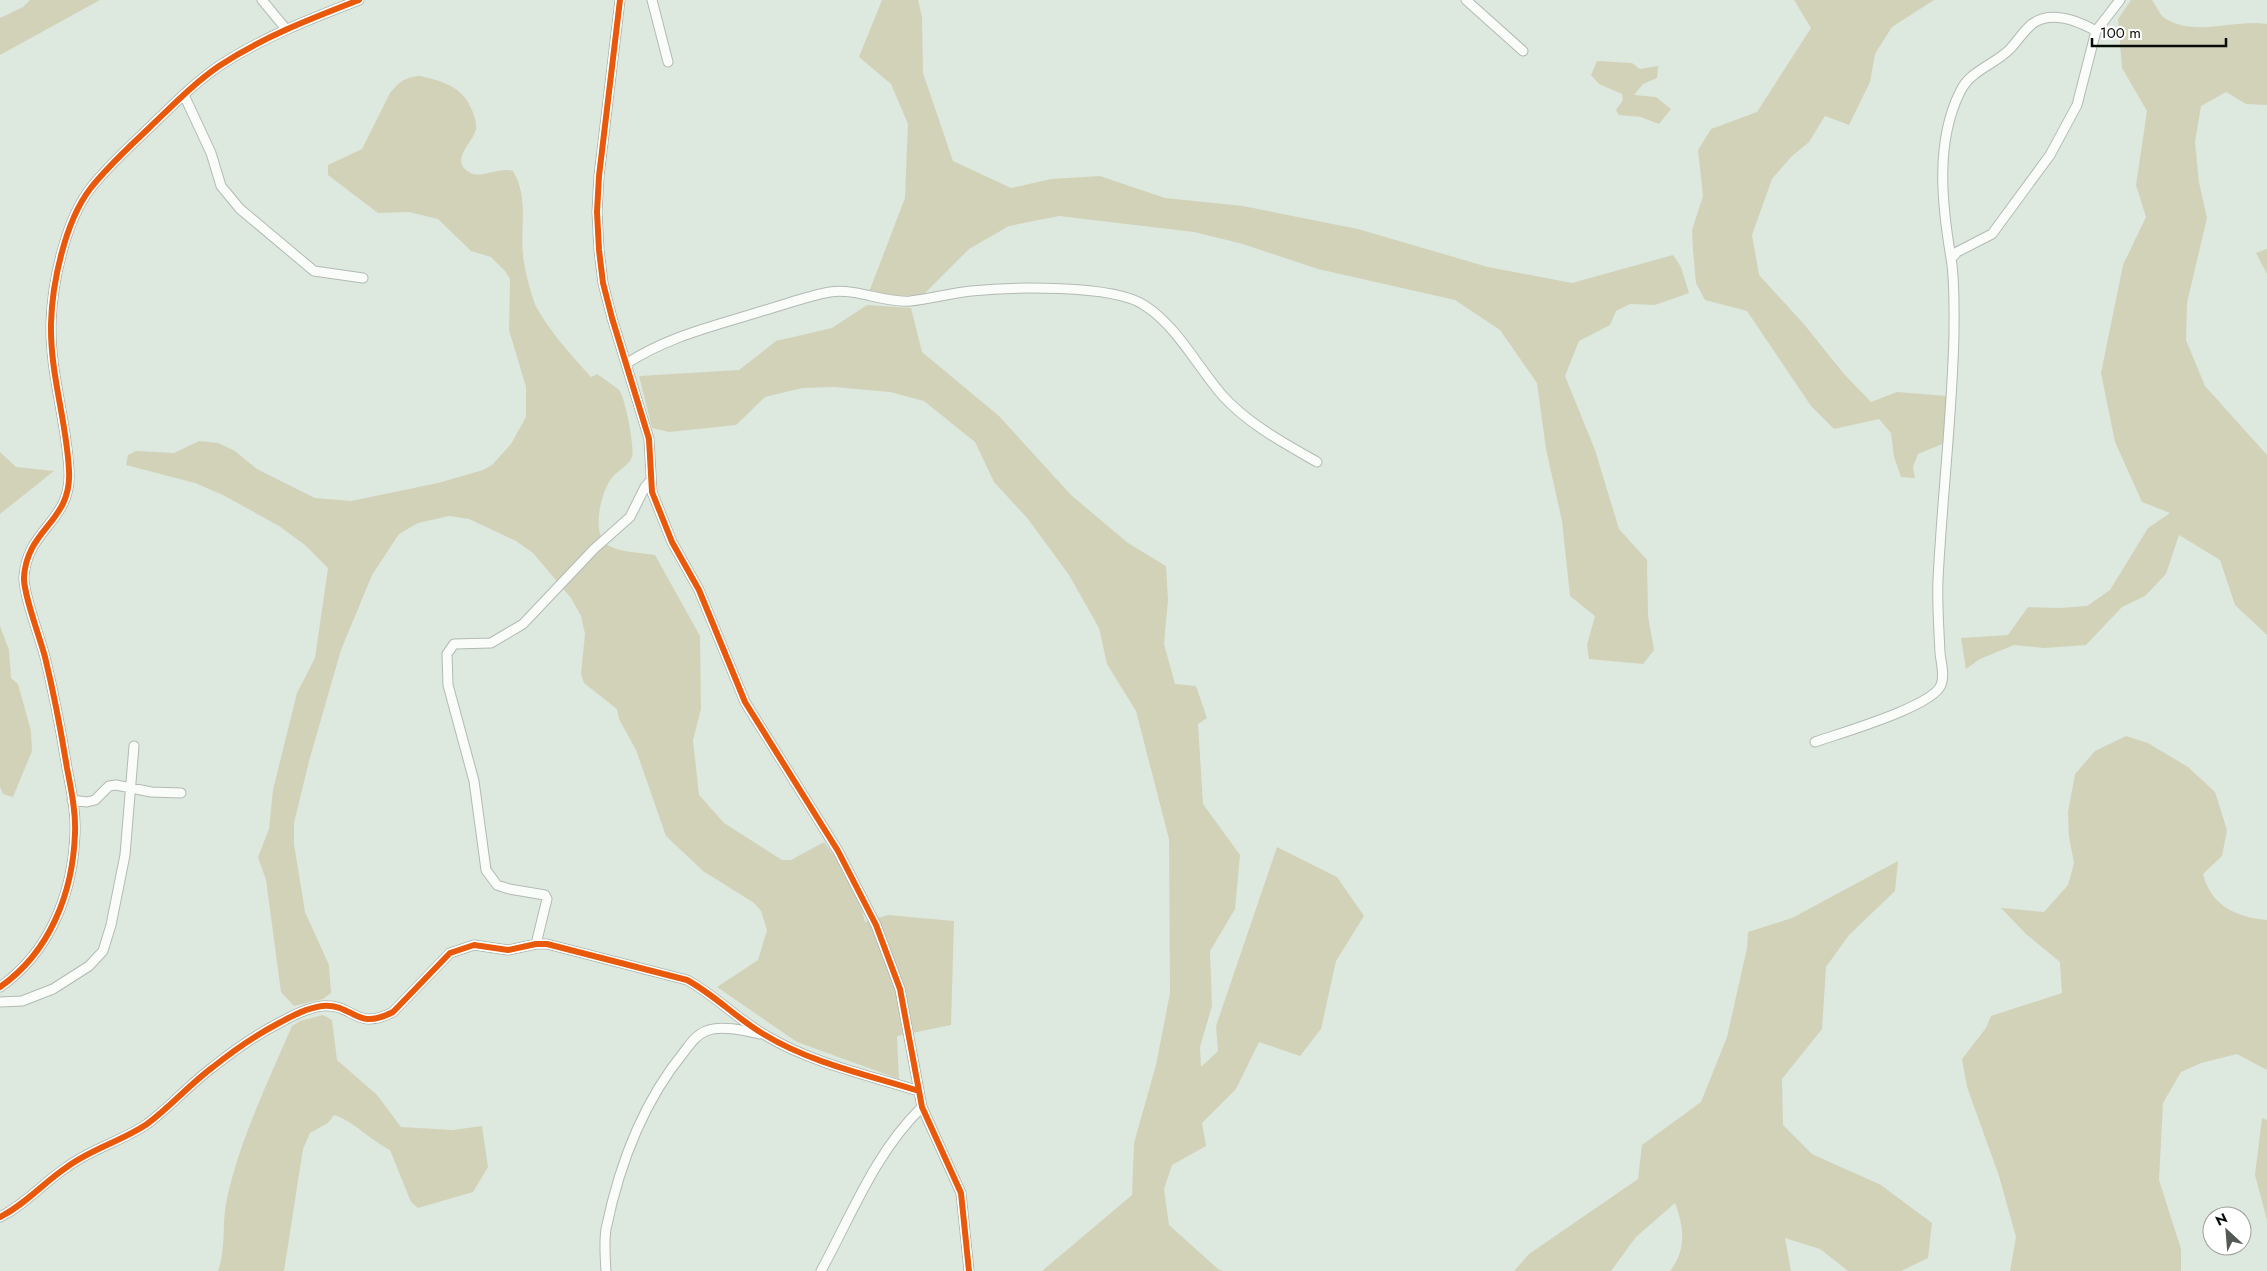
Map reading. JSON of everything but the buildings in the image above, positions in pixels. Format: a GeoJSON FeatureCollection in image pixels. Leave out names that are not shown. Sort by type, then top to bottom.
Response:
{"type":"FeatureCollection","features":[{"type":"Feature","properties":{"kind":"street"},"geometry":{"type":"LineString","coordinates":[[262,0],[286,28]]}},
{"type":"Feature","properties":{"kind":"street"},"geometry":{"type":"LineString","coordinates":[[0,987],[18,974],[33,958],[58,914],[71,869],[75,831],[72,800],[55,696],[24,581],[26,556],[40,534],[63,508],[69,492],[65,438],[51,357],[51,320],[57,280],[68,231],[89,191],[122,153],[184,95],[218,67],[286,28],[359,0]]}},
{"type":"Feature","properties":{"kind":"street"},"geometry":{"type":"LineString","coordinates":[[620,0],[596,212],[603,283],[649,439],[652,461],[651,480],[656,505],[672,542],[699,590],[745,702],[838,852],[876,925],[900,989],[922,1107],[961,1193],[969,1271]]}},
{"type":"Feature","properties":{"kind":"street"},"geometry":{"type":"LineString","coordinates":[[652,0],[668,62]]}},
{"type":"Feature","properties":{"kind":"street"},"geometry":{"type":"LineString","coordinates":[[1466,0],[1523,51]]}},
{"type":"Feature","properties":{"kind":"street"},"geometry":{"type":"LineString","coordinates":[[1951,260],[1957,252],[1992,234],[2050,155],[2076,105],[2096,31],[2120,0]]}},
{"type":"Feature","properties":{"kind":"street"},"geometry":{"type":"LineString","coordinates":[[1815,742],[1910,708],[1930,697],[1941,685],[1943,678],[1937,597],[1940,534],[1952,402],[1954,332],[1951,260],[1943,200],[1945,151],[1950,120],[1960,91],[1973,75],[2002,56],[2031,25],[2040,20],[2068,19],[2096,31]]}},
{"type":"Feature","properties":{"kind":"street"},"geometry":{"type":"LineString","coordinates":[[184,95],[211,153],[221,186],[240,209],[314,271],[363,278]]}},
{"type":"Feature","properties":{"kind":"street"},"geometry":{"type":"LineString","coordinates":[[626,364],[671,339],[797,300],[831,292],[851,292],[890,301],[910,301],[973,291],[1028,289],[1089,291],[1117,295],[1142,304],[1163,321],[1223,395],[1243,415],[1317,462]]}},
{"type":"Feature","properties":{"kind":"street"},"geometry":{"type":"LineString","coordinates":[[536,944],[546,899],[545,895],[497,885],[486,870],[474,781],[448,685],[447,654],[454,644],[492,643],[523,624],[594,549],[630,517],[645,487],[651,480]]}},
{"type":"Feature","properties":{"kind":"street"},"geometry":{"type":"LineString","coordinates":[[0,1002],[22,1001],[53,988],[88,966],[103,951],[111,925],[125,854],[134,746]]}},
{"type":"Feature","properties":{"kind":"street"},"geometry":{"type":"LineString","coordinates":[[72,800],[87,802],[100,796],[109,786],[131,787],[151,792],[181,793]]}},
{"type":"Feature","properties":{"kind":"street"},"geometry":{"type":"LineString","coordinates":[[0,1217],[24,1204],[78,1159],[113,1143],[148,1122],[211,1068],[279,1023],[300,1013],[323,1006],[341,1008],[360,1019],[368,1020],[383,1017],[393,1012],[450,953],[474,945],[508,950],[536,944],[555,946],[602,960],[687,980],[703,988],[764,1035],[790,1048],[827,1062],[919,1091]]}},
{"type":"Feature","properties":{"kind":"street"},"geometry":{"type":"LineString","coordinates":[[606,1271],[606,1231],[621,1171],[646,1110],[674,1064],[697,1036],[706,1030],[721,1028],[764,1035]]}},
{"type":"Feature","properties":{"kind":"street"},"geometry":{"type":"LineString","coordinates":[[821,1271],[865,1183],[903,1126],[922,1107]]}},
{"type":"Feature","properties":{"kind":"green space"},"geometry":{"type":"Polygon","coordinates":[[[30,0],[100,0],[0,55],[0,18],[23,7],[30,0]]]}},
{"type":"Feature","properties":{"kind":"green space"},"geometry":{"type":"Polygon","coordinates":[[[882,0],[918,0],[922,17],[923,73],[953,161],[1011,188],[1051,179],[1100,176],[1165,198],[1243,206],[1358,229],[1488,267],[1572,283],[1673,255],[1681,267],[1689,293],[1655,305],[1630,304],[1616,311],[1610,325],[1579,341],[1565,376],[1595,450],[1619,529],[1647,560],[1648,616],[1654,650],[1643,664],[1589,659],[1587,645],[1595,616],[1570,596],[1562,521],[1546,449],[1537,383],[1500,330],[1455,300],[1318,269],[1243,244],[1194,232],[1059,216],[1009,226],[969,249],[923,295],[889,296],[869,292],[905,198],[908,124],[891,84],[859,57],[882,0]]]}},
{"type":"Feature","properties":{"kind":"green space"},"geometry":{"type":"Polygon","coordinates":[[[1794,0],[1934,0],[1892,27],[1875,54],[1870,82],[1849,125],[1825,116],[1809,142],[1791,157],[1772,179],[1752,235],[1759,275],[1803,323],[1844,374],[1871,402],[1897,392],[1947,396],[1945,443],[1918,454],[1913,467],[1915,478],[1901,477],[1894,457],[1891,433],[1879,419],[1834,429],[1811,406],[1747,311],[1705,300],[1696,283],[1692,230],[1703,196],[1698,150],[1711,129],[1757,112],[1811,28],[1794,0]]]}},
{"type":"Feature","properties":{"kind":"green space"},"geometry":{"type":"Polygon","coordinates":[[[2131,0],[2152,0],[2164,18],[2190,27],[2267,24],[2267,105],[2246,104],[2226,92],[2201,106],[2195,142],[2199,182],[2207,218],[2187,303],[2186,340],[2205,386],[2267,455],[2267,635],[2235,605],[2220,560],[2179,535],[2166,574],[2145,596],[2122,607],[2086,645],[2044,648],[2014,645],[1980,659],[1966,669],[1961,638],[2008,635],[2028,607],[2060,608],[2087,606],[2110,590],[2148,528],[2170,513],[2142,502],[2115,442],[2101,373],[2123,265],[2146,217],[2136,185],[2147,111],[2122,68],[2118,19],[2131,0]]]}},
{"type":"Feature","properties":{"kind":"green space"},"geometry":{"type":"Polygon","coordinates":[[[1597,61],[1632,63],[1640,69],[1658,66],[1657,78],[1643,84],[1634,95],[1656,97],[1671,109],[1659,124],[1641,117],[1619,115],[1616,110],[1623,100],[1622,94],[1599,84],[1591,75],[1597,61]]]}},
{"type":"Feature","properties":{"kind":"green space"},"geometry":{"type":"Polygon","coordinates":[[[420,76],[437,80],[458,90],[472,110],[476,121],[476,129],[464,151],[461,162],[463,167],[469,172],[478,175],[501,170],[513,171],[521,191],[524,260],[536,305],[556,336],[591,377],[597,374],[619,390],[621,394],[627,412],[633,452],[628,463],[613,476],[607,485],[599,514],[600,533],[603,541],[619,550],[655,555],[700,636],[701,709],[693,740],[699,795],[724,823],[782,860],[791,860],[824,842],[856,885],[865,922],[888,915],[954,921],[951,1025],[897,1036],[899,1079],[797,1042],[717,987],[758,960],[767,930],[761,911],[754,903],[703,871],[666,836],[636,750],[619,719],[617,709],[584,683],[581,674],[585,634],[581,616],[571,598],[533,553],[516,541],[469,519],[449,516],[418,523],[399,534],[372,575],[341,650],[309,761],[294,823],[294,844],[305,912],[329,965],[331,993],[323,999],[294,1006],[281,992],[266,880],[258,857],[269,829],[273,790],[297,693],[315,658],[328,568],[305,545],[279,526],[223,495],[195,483],[126,465],[128,455],[136,451],[174,453],[199,441],[218,443],[235,451],[257,469],[315,498],[351,501],[438,483],[483,470],[492,465],[511,444],[526,417],[526,387],[509,330],[510,279],[505,271],[491,257],[471,251],[438,219],[409,212],[378,213],[328,175],[328,165],[362,149],[393,89],[406,79],[420,76]]]}},
{"type":"Feature","properties":{"kind":"green space"},"geometry":{"type":"Polygon","coordinates":[[[2267,249],[2267,274],[2256,253],[2267,249]]]}},
{"type":"Feature","properties":{"kind":"green space"},"geometry":{"type":"Polygon","coordinates":[[[867,305],[911,308],[922,352],[999,416],[1071,495],[1128,543],[1166,566],[1168,600],[1164,644],[1175,684],[1196,686],[1207,718],[1198,724],[1203,804],[1240,855],[1235,909],[1210,951],[1212,1006],[1200,1047],[1201,1067],[1218,1051],[1216,1026],[1277,847],[1337,877],[1364,916],[1336,961],[1321,1029],[1300,1056],[1259,1042],[1236,1089],[1202,1123],[1206,1146],[1172,1165],[1164,1189],[1169,1225],[1218,1269],[1223,1271],[1042,1271],[1132,1195],[1134,1143],[1156,1065],[1170,993],[1169,839],[1136,711],[1107,664],[1099,628],[1069,575],[1028,519],[994,482],[975,442],[924,401],[890,392],[834,387],[802,388],[765,397],[736,425],[669,432],[652,428],[639,376],[739,370],[776,341],[832,328],[867,305]]]}},
{"type":"Feature","properties":{"kind":"green space"},"geometry":{"type":"Polygon","coordinates":[[[0,452],[16,467],[54,471],[0,514],[0,452]]]}},
{"type":"Feature","properties":{"kind":"green space"},"geometry":{"type":"Polygon","coordinates":[[[0,626],[9,650],[11,678],[18,684],[31,731],[32,751],[13,797],[3,794],[0,787],[0,626]]]}},
{"type":"Feature","properties":{"kind":"green space"},"geometry":{"type":"Polygon","coordinates":[[[2126,736],[2148,743],[2188,767],[2215,792],[2227,830],[2222,856],[2203,874],[2207,885],[2212,894],[2226,908],[2245,916],[2267,920],[2267,1070],[2237,1054],[2201,1063],[2181,1072],[2163,1103],[2159,1180],[2181,1249],[2181,1271],[2010,1271],[2016,1237],[1999,1176],[1967,1087],[1962,1059],[1986,1028],[1991,1016],[2062,993],[2060,962],[2026,934],[2001,908],[2044,912],[2068,885],[2074,863],[2069,837],[2068,812],[2075,774],[2095,751],[2126,736]]]}},
{"type":"Feature","properties":{"kind":"green space"},"geometry":{"type":"Polygon","coordinates":[[[1898,861],[1895,891],[1849,935],[1826,967],[1822,1029],[1782,1079],[1783,1125],[1812,1154],[1881,1185],[1932,1223],[1928,1258],[1901,1271],[1848,1271],[1820,1249],[1785,1238],[1791,1271],[1670,1271],[1679,1254],[1682,1238],[1682,1229],[1675,1203],[1636,1237],[1611,1271],[1514,1271],[1529,1254],[1638,1179],[1642,1145],[1701,1102],[1727,1037],[1747,948],[1748,932],[1792,918],[1898,861]]]}},
{"type":"Feature","properties":{"kind":"green space"},"geometry":{"type":"Polygon","coordinates":[[[323,1015],[332,1020],[337,1060],[377,1095],[401,1127],[453,1130],[482,1126],[488,1167],[473,1192],[418,1208],[411,1202],[390,1150],[348,1121],[334,1115],[328,1123],[310,1133],[303,1149],[284,1271],[218,1271],[222,1254],[226,1203],[238,1157],[254,1113],[292,1026],[300,1021],[323,1015]]]}},
{"type":"Feature","properties":{"kind":"green space"},"geometry":{"type":"Polygon","coordinates":[[[2262,1118],[2267,1120],[2267,1220],[2255,1175],[2262,1118]]]}},
{"type":"Feature","properties":{"kind":"cycle path"},"geometry":{"type":"LineString","coordinates":[[0,987],[33,957],[56,919],[64,899],[69,877],[75,833],[72,792],[60,726],[45,657],[24,584],[27,560],[40,535],[64,502],[68,488],[68,453],[51,343],[54,290],[67,235],[81,203],[90,189],[125,151],[200,80],[219,66],[270,37],[359,0]]}},
{"type":"Feature","properties":{"kind":"cycle path"},"geometry":{"type":"LineString","coordinates":[[620,0],[599,176],[597,212],[599,250],[603,283],[612,318],[649,439],[652,492],[672,542],[699,590],[745,702],[838,851],[876,925],[900,989],[922,1107],[961,1193],[969,1271]]}},
{"type":"Feature","properties":{"kind":"cycle path"},"geometry":{"type":"LineString","coordinates":[[0,1217],[18,1206],[58,1173],[76,1161],[147,1124],[221,1061],[270,1028],[300,1013],[322,1006],[341,1008],[362,1018],[370,1019],[393,1012],[450,953],[474,945],[508,950],[536,944],[547,944],[687,980],[755,1029],[783,1045],[840,1068],[919,1091]]}}]}
